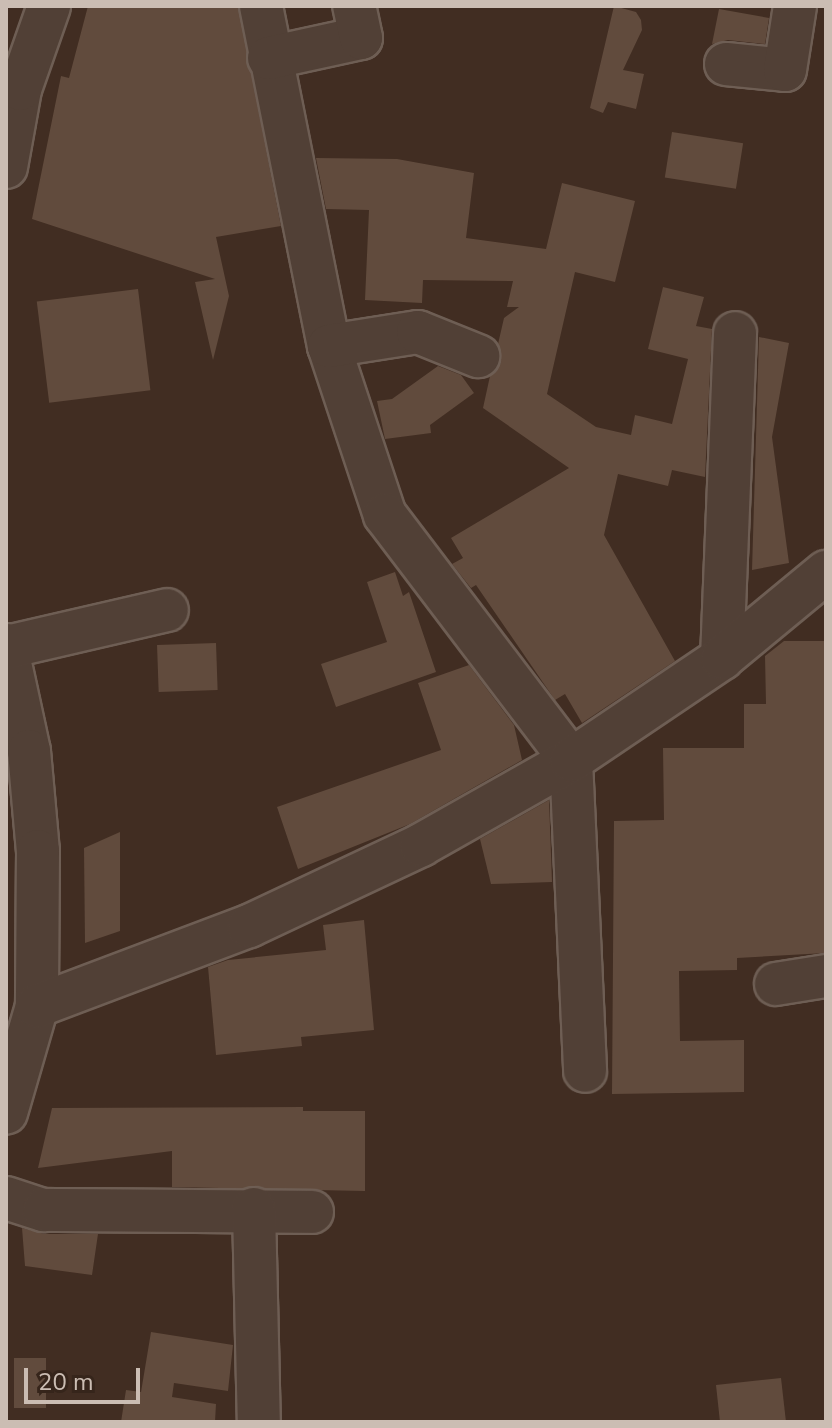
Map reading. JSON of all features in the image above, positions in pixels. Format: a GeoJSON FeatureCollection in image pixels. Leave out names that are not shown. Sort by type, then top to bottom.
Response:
{"type":"FeatureCollection","features":[{"type":"Feature","properties":{"kind":"street"},"geometry":{"type":"LineString","coordinates":[[6,167],[20,89],[49,6]]}},
{"type":"Feature","properties":{"kind":"street"},"geometry":{"type":"LineString","coordinates":[[261,6],[329,346],[385,515],[571,760],[585,1071]]}},
{"type":"Feature","properties":{"kind":"street"},"geometry":{"type":"LineString","coordinates":[[269,58],[361,38],[354,6]]}},
{"type":"Feature","properties":{"kind":"street"},"geometry":{"type":"LineString","coordinates":[[726,64],[785,70],[795,6]]}},
{"type":"Feature","properties":{"kind":"street"},"geometry":{"type":"LineString","coordinates":[[329,346],[418,332],[478,356]]}},
{"type":"Feature","properties":{"kind":"street"},"geometry":{"type":"LineString","coordinates":[[722,658],[735,333]]}},
{"type":"Feature","properties":{"kind":"street"},"geometry":{"type":"LineString","coordinates":[[37,1006],[249,926],[421,845],[571,760],[722,658],[823,578]]}},
{"type":"Feature","properties":{"kind":"street"},"geometry":{"type":"LineString","coordinates":[[6,1113],[37,1006],[38,851],[29,751],[6,646],[167,610]]}},
{"type":"Feature","properties":{"kind":"street"},"geometry":{"type":"LineString","coordinates":[[776,984],[826,976]]}},
{"type":"Feature","properties":{"kind":"street"},"geometry":{"type":"LineString","coordinates":[[6,1198],[44,1210],[254,1209],[312,1212]]}},
{"type":"Feature","properties":{"kind":"street"},"geometry":{"type":"LineString","coordinates":[[254,1209],[259,1422]]}},
{"type":"Feature","properties":{"kind":"building"},"geometry":{"type":"Polygon","coordinates":[[[88,6],[238,6],[281,226],[216,237],[229,296],[213,360],[195,282],[215,279],[32,219],[61,76],[69,78],[88,6]]]}},
{"type":"Feature","properties":{"kind":"building"},"geometry":{"type":"Polygon","coordinates":[[[614,6],[636,12],[641,20],[642,30],[623,70],[644,74],[636,109],[608,102],[603,113],[590,108],[614,6]]]}},
{"type":"Feature","properties":{"kind":"building"},"geometry":{"type":"Polygon","coordinates":[[[719,9],[769,18],[765,44],[728,40],[712,44],[719,9]]]}},
{"type":"Feature","properties":{"kind":"building"},"geometry":{"type":"Polygon","coordinates":[[[672,132],[743,143],[736,189],[665,177],[672,132]]]}},
{"type":"Feature","properties":{"kind":"building"},"geometry":{"type":"Polygon","coordinates":[[[316,158],[397,159],[474,173],[466,238],[546,249],[562,183],[635,201],[615,282],[575,272],[547,394],[596,427],[631,435],[635,415],[672,424],[688,359],[648,349],[663,287],[704,297],[696,326],[712,329],[705,477],[672,470],[668,486],[618,474],[604,535],[675,661],[582,723],[565,694],[555,700],[476,585],[471,588],[452,564],[463,558],[451,538],[569,468],[483,408],[490,376],[500,364],[498,344],[504,318],[519,307],[507,307],[513,281],[423,280],[422,303],[365,300],[369,210],[326,209],[316,158]]]}},
{"type":"Feature","properties":{"kind":"building"},"geometry":{"type":"Polygon","coordinates":[[[138,289],[150,390],[49,403],[37,301],[138,289]]]}},
{"type":"Feature","properties":{"kind":"building"},"geometry":{"type":"Polygon","coordinates":[[[759,337],[789,343],[772,437],[789,563],[752,570],[759,337]]]}},
{"type":"Feature","properties":{"kind":"building"},"geometry":{"type":"Polygon","coordinates":[[[438,366],[461,375],[474,393],[430,425],[431,433],[385,439],[377,401],[392,399],[438,366]]]}},
{"type":"Feature","properties":{"kind":"building"},"geometry":{"type":"Polygon","coordinates":[[[395,572],[403,596],[409,592],[436,672],[336,707],[321,664],[387,642],[367,582],[395,572]]]}},
{"type":"Feature","properties":{"kind":"building"},"geometry":{"type":"Polygon","coordinates":[[[784,641],[826,641],[826,953],[737,958],[737,970],[679,971],[680,1041],[744,1040],[744,1092],[612,1094],[614,821],[664,820],[663,748],[744,748],[744,704],[766,704],[765,656],[784,641]]]}},
{"type":"Feature","properties":{"kind":"building"},"geometry":{"type":"Polygon","coordinates":[[[216,643],[218,690],[159,692],[157,645],[216,643]]]}},
{"type":"Feature","properties":{"kind":"building"},"geometry":{"type":"Polygon","coordinates":[[[469,665],[514,725],[522,760],[410,824],[298,869],[277,807],[441,750],[418,683],[469,665]]]}},
{"type":"Feature","properties":{"kind":"building"},"geometry":{"type":"Polygon","coordinates":[[[549,800],[552,882],[491,884],[480,839],[549,800]]]}},
{"type":"Feature","properties":{"kind":"building"},"geometry":{"type":"Polygon","coordinates":[[[120,832],[120,931],[85,943],[84,848],[120,832]]]}},
{"type":"Feature","properties":{"kind":"building"},"geometry":{"type":"Polygon","coordinates":[[[364,920],[374,1030],[301,1037],[302,1046],[216,1055],[208,967],[228,960],[326,950],[323,925],[364,920]]]}},
{"type":"Feature","properties":{"kind":"building"},"geometry":{"type":"Polygon","coordinates":[[[303,1107],[303,1111],[365,1111],[365,1191],[172,1187],[172,1151],[38,1168],[52,1108],[303,1107]]]}},
{"type":"Feature","properties":{"kind":"building"},"geometry":{"type":"Polygon","coordinates":[[[22,1228],[44,1234],[98,1234],[92,1275],[25,1266],[22,1228]]]}},
{"type":"Feature","properties":{"kind":"building"},"geometry":{"type":"Polygon","coordinates":[[[151,1332],[233,1345],[228,1391],[174,1383],[172,1397],[216,1404],[215,1422],[121,1422],[126,1390],[141,1392],[151,1332]]]}},
{"type":"Feature","properties":{"kind":"building"},"geometry":{"type":"Polygon","coordinates":[[[14,1358],[46,1358],[46,1408],[14,1408],[14,1358]]]}},
{"type":"Feature","properties":{"kind":"building"},"geometry":{"type":"Polygon","coordinates":[[[781,1378],[786,1422],[720,1422],[716,1385],[781,1378]]]}}]}
